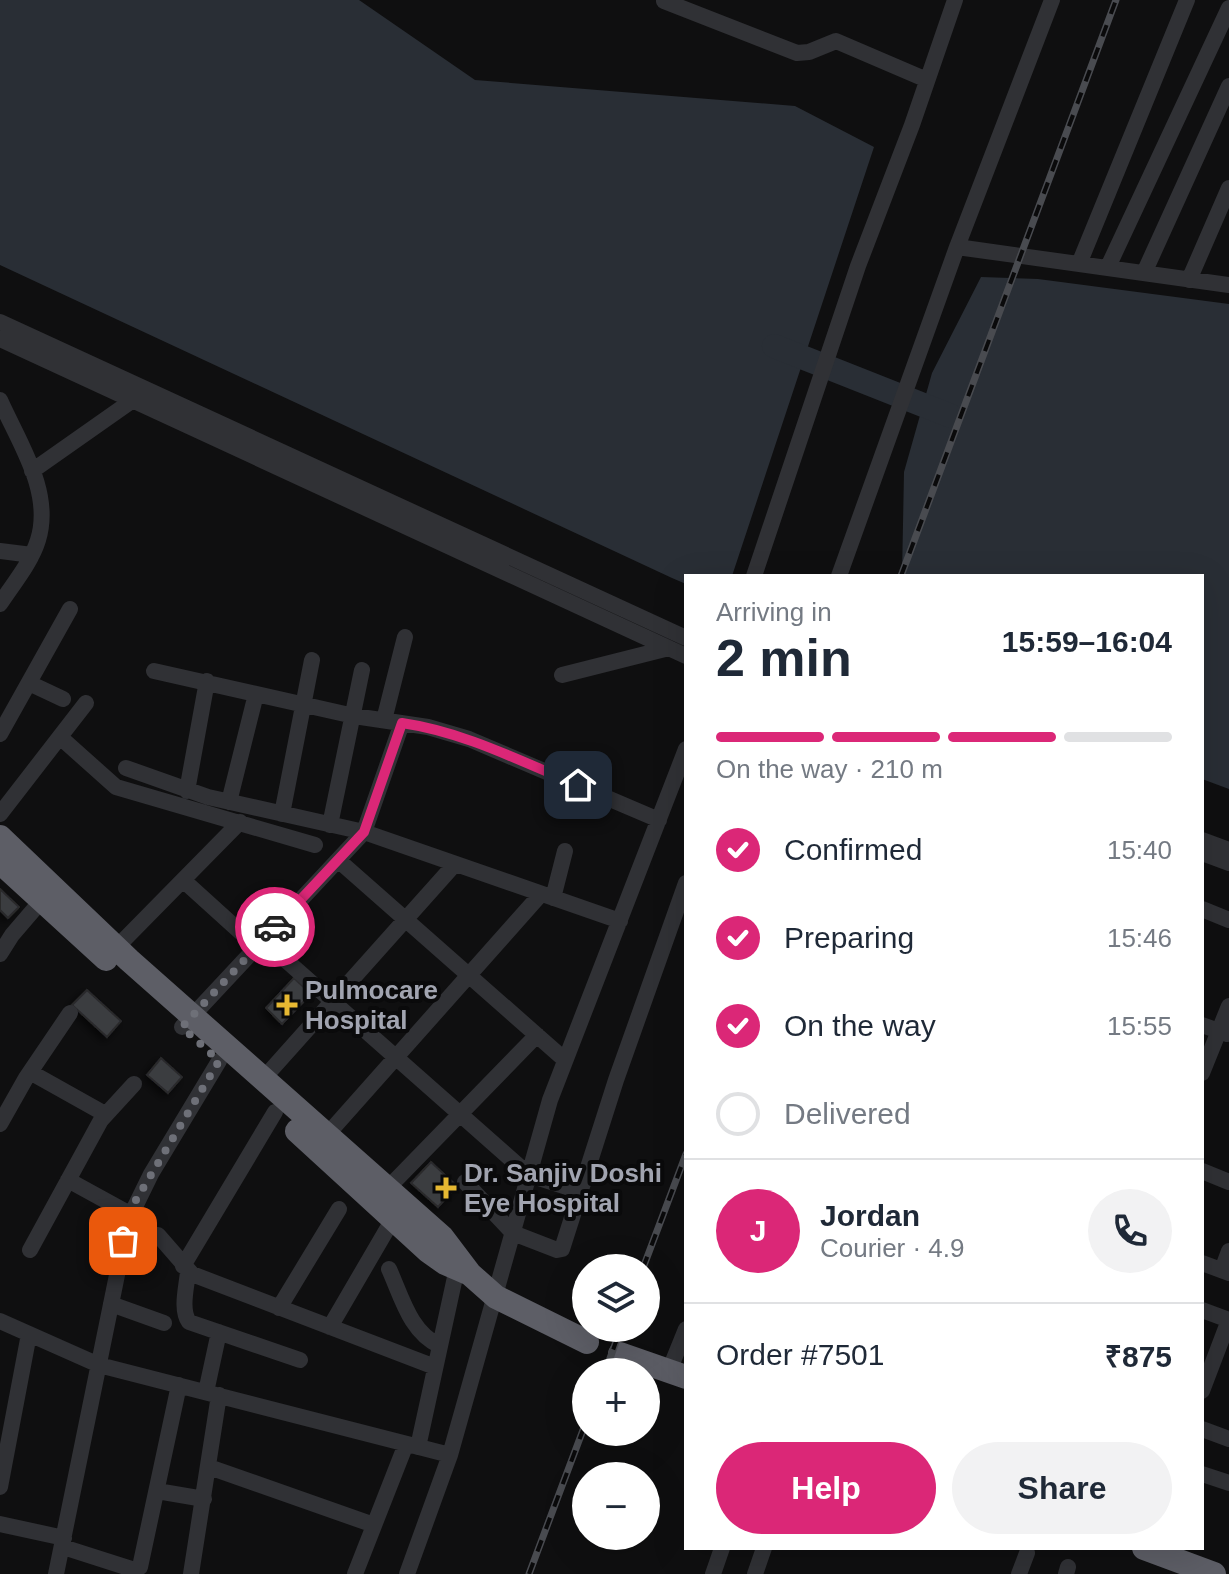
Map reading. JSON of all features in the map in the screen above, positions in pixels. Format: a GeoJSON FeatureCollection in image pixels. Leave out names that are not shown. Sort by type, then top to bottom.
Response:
{"type":"FeatureCollection","features":[{"type":"Feature","properties":{"kind":"highway"},"geometry":{"type":"LineString","coordinates":[[0,837],[47,894],[187,1021],[263,1079],[442,1237],[464,1271]]}},
{"type":"Feature","properties":{"kind":"highway"},"geometry":{"type":"LineString","coordinates":[[0,862],[116,948],[187,1021],[219,1061],[428,1251],[464,1271],[496,1297],[572,1335]]}},
{"type":"Feature","properties":{"kind":"highway"},"geometry":{"type":"LineString","coordinates":[[620,1354],[678,1374]]}},
{"type":"Feature","properties":{"kind":"highway"},"geometry":{"type":"LineString","coordinates":[[1149,1550],[1214,1574]]}},
{"type":"Feature","properties":{"kind":"highway"},"geometry":{"type":"LineString","coordinates":[[1187,1550],[1229,1565]]}},
{"type":"Feature","properties":{"kind":"street"},"geometry":{"type":"LineString","coordinates":[[755,574],[858,266],[955,0]]}},
{"type":"Feature","properties":{"kind":"street"},"geometry":{"type":"LineString","coordinates":[[840,574],[957,247],[1052,0]]}},
{"type":"Feature","properties":{"kind":"street"},"geometry":{"type":"LineString","coordinates":[[1079,264],[1187,0]]}},
{"type":"Feature","properties":{"kind":"street"},"geometry":{"type":"LineString","coordinates":[[664,1],[797,53],[809,52],[836,41],[927,80]]}},
{"type":"Feature","properties":{"kind":"street"},"geometry":{"type":"LineString","coordinates":[[1108,267],[1229,8]]}},
{"type":"Feature","properties":{"kind":"street"},"geometry":{"type":"LineString","coordinates":[[1144,273],[1229,86]]}},
{"type":"Feature","properties":{"kind":"street"},"geometry":{"type":"LineString","coordinates":[[1189,280],[1229,188]]}},
{"type":"Feature","properties":{"kind":"street"},"geometry":{"type":"LineString","coordinates":[[957,247],[1229,285]]}},
{"type":"Feature","properties":{"kind":"street"},"geometry":{"type":"LineString","coordinates":[[0,322],[427,527],[684,655]]}},
{"type":"Feature","properties":{"kind":"street"},"geometry":{"type":"LineString","coordinates":[[2,345],[684,637]]}},
{"type":"Feature","properties":{"kind":"street"},"geometry":{"type":"LineString","coordinates":[[0,400],[40,491],[43,514],[32,555],[0,604]]}},
{"type":"Feature","properties":{"kind":"street"},"geometry":{"type":"LineString","coordinates":[[32,471],[133,400]]}},
{"type":"Feature","properties":{"kind":"street"},"geometry":{"type":"LineString","coordinates":[[0,551],[32,555]]}},
{"type":"Feature","properties":{"kind":"street"},"geometry":{"type":"LineString","coordinates":[[0,734],[70,609]]}},
{"type":"Feature","properties":{"kind":"street"},"geometry":{"type":"LineString","coordinates":[[384,720],[405,637]]}},
{"type":"Feature","properties":{"kind":"street"},"geometry":{"type":"LineString","coordinates":[[562,675],[669,648]]}},
{"type":"Feature","properties":{"kind":"street"},"geometry":{"type":"LineString","coordinates":[[282,814],[312,660]]}},
{"type":"Feature","properties":{"kind":"street"},"geometry":{"type":"LineString","coordinates":[[330,825],[362,670]]}},
{"type":"Feature","properties":{"kind":"street"},"geometry":{"type":"LineString","coordinates":[[154,671],[354,716],[428,727],[469,739],[659,820]]}},
{"type":"Feature","properties":{"kind":"street"},"geometry":{"type":"LineString","coordinates":[[187,791],[207,681]]}},
{"type":"Feature","properties":{"kind":"street"},"geometry":{"type":"LineString","coordinates":[[29,683],[63,699]]}},
{"type":"Feature","properties":{"kind":"street"},"geometry":{"type":"LineString","coordinates":[[229,802],[256,694]]}},
{"type":"Feature","properties":{"kind":"street"},"geometry":{"type":"LineString","coordinates":[[0,814],[86,703]]}},
{"type":"Feature","properties":{"kind":"street"},"geometry":{"type":"LineString","coordinates":[[187,1021],[364,832],[402,723]]}},
{"type":"Feature","properties":{"kind":"street"},"geometry":{"type":"LineString","coordinates":[[60,737],[116,787],[315,845]]}},
{"type":"Feature","properties":{"kind":"street"},"geometry":{"type":"LineString","coordinates":[[407,1574],[450,1455],[550,1100],[684,754]]}},
{"type":"Feature","properties":{"kind":"street"},"geometry":{"type":"LineString","coordinates":[[126,768],[187,791],[364,832],[620,921]]}},
{"type":"Feature","properties":{"kind":"street"},"geometry":{"type":"LineString","coordinates":[[116,948],[240,822]]}},
{"type":"Feature","properties":{"kind":"street"},"geometry":{"type":"LineString","coordinates":[[1204,841],[1229,850]]}},
{"type":"Feature","properties":{"kind":"street"},"geometry":{"type":"LineString","coordinates":[[326,1136],[547,896],[565,851]]}},
{"type":"Feature","properties":{"kind":"street"},"geometry":{"type":"LineString","coordinates":[[1204,854],[1229,863]]}},
{"type":"Feature","properties":{"kind":"street"},"geometry":{"type":"LineString","coordinates":[[338,860],[565,1060]]}},
{"type":"Feature","properties":{"kind":"street"},"geometry":{"type":"LineString","coordinates":[[263,1079],[455,864]]}},
{"type":"Feature","properties":{"kind":"street"},"geometry":{"type":"LineString","coordinates":[[183,880],[332,1001],[529,1175],[582,1192]]}},
{"type":"Feature","properties":{"kind":"street"},"geometry":{"type":"LineString","coordinates":[[465,1182],[513,1233],[557,1250],[562,1249],[616,1080],[684,889]]}},
{"type":"Feature","properties":{"kind":"street"},"geometry":{"type":"LineString","coordinates":[[0,954],[47,894]]}},
{"type":"Feature","properties":{"kind":"street"},"geometry":{"type":"LineString","coordinates":[[1204,910],[1229,920]]}},
{"type":"Feature","properties":{"kind":"street"},"geometry":{"type":"LineString","coordinates":[[1204,1069],[1224,1033],[1229,1006]]}},
{"type":"Feature","properties":{"kind":"street"},"geometry":{"type":"LineString","coordinates":[[0,1124],[70,1013]]}},
{"type":"Feature","properties":{"kind":"street"},"geometry":{"type":"LineString","coordinates":[[1204,1026],[1224,1033]]}},
{"type":"Feature","properties":{"kind":"street"},"geometry":{"type":"LineString","coordinates":[[387,1189],[537,1035]]}},
{"type":"Feature","properties":{"kind":"street"},"geometry":{"type":"LineString","coordinates":[[56,1574],[130,1214],[219,1061]]}},
{"type":"Feature","properties":{"kind":"street"},"geometry":{"type":"LineString","coordinates":[[30,1072],[105,1114]]}},
{"type":"Feature","properties":{"kind":"street"},"geometry":{"type":"LineString","coordinates":[[30,1250],[105,1114],[134,1084]]}},
{"type":"Feature","properties":{"kind":"street"},"geometry":{"type":"LineString","coordinates":[[275,1112],[185,1268],[185,1318],[300,1360]]}},
{"type":"Feature","properties":{"kind":"street"},"geometry":{"type":"LineString","coordinates":[[1204,1172],[1229,1182]]}},
{"type":"Feature","properties":{"kind":"street"},"geometry":{"type":"LineString","coordinates":[[68,1180],[130,1214]]}},
{"type":"Feature","properties":{"kind":"street"},"geometry":{"type":"LineString","coordinates":[[279,1308],[339,1209]]}},
{"type":"Feature","properties":{"kind":"street"},"geometry":{"type":"LineString","coordinates":[[330,1327],[393,1219]]}},
{"type":"Feature","properties":{"kind":"street"},"geometry":{"type":"LineString","coordinates":[[123,1241],[158,1235],[185,1268],[203,1279],[435,1367]]}},
{"type":"Feature","properties":{"kind":"street"},"geometry":{"type":"LineString","coordinates":[[1204,1264],[1226,1272],[1229,1251]]}},
{"type":"Feature","properties":{"kind":"street"},"geometry":{"type":"LineString","coordinates":[[389,1269],[414,1325],[429,1341],[440,1346]]}},
{"type":"Feature","properties":{"kind":"street"},"geometry":{"type":"LineString","coordinates":[[355,1574],[374,1525],[412,1445],[464,1271]]}},
{"type":"Feature","properties":{"kind":"street"},"geometry":{"type":"LineString","coordinates":[[111,1304],[164,1323]]}},
{"type":"Feature","properties":{"kind":"street"},"geometry":{"type":"LineString","coordinates":[[1204,1311],[1229,1320],[1204,1381]]}},
{"type":"Feature","properties":{"kind":"street"},"geometry":{"type":"LineString","coordinates":[[0,1321],[99,1365],[450,1455]]}},
{"type":"Feature","properties":{"kind":"street"},"geometry":{"type":"LineString","coordinates":[[191,1574],[209,1467],[212,1393],[219,1332]]}},
{"type":"Feature","properties":{"kind":"street"},"geometry":{"type":"LineString","coordinates":[[0,1487],[3,1458],[29,1334]]}},
{"type":"Feature","properties":{"kind":"street"},"geometry":{"type":"LineString","coordinates":[[678,1374],[684,1340]]}},
{"type":"Feature","properties":{"kind":"street"},"geometry":{"type":"LineString","coordinates":[[0,1524],[64,1542],[137,1569],[142,1563],[179,1385]]}},
{"type":"Feature","properties":{"kind":"street"},"geometry":{"type":"LineString","coordinates":[[1204,1430],[1229,1439]]}},
{"type":"Feature","properties":{"kind":"street"},"geometry":{"type":"LineString","coordinates":[[209,1467],[374,1525]]}},
{"type":"Feature","properties":{"kind":"street"},"geometry":{"type":"LineString","coordinates":[[1204,1475],[1229,1483]]}},
{"type":"Feature","properties":{"kind":"street"},"geometry":{"type":"LineString","coordinates":[[157,1491],[204,1499]]}},
{"type":"Feature","properties":{"kind":"street"},"geometry":{"type":"LineString","coordinates":[[713,1574],[721,1550]]}},
{"type":"Feature","properties":{"kind":"street"},"geometry":{"type":"LineString","coordinates":[[755,1574],[763,1550]]}},
{"type":"Feature","properties":{"kind":"street"},"geometry":{"type":"LineString","coordinates":[[1019,1574],[1027,1553]]}},
{"type":"Feature","properties":{"kind":"shaded area"},"geometry":{"type":"Polygon","coordinates":[[[0,0],[359,0],[475,80],[795,106],[874,147],[733,574],[684,574],[684,583],[0,265],[0,0]]]}},
{"type":"Feature","properties":{"kind":"shaded area"},"geometry":{"type":"Polygon","coordinates":[[[981,277],[1038,279],[1229,304],[1229,789],[1204,780],[1204,574],[902,574],[904,472],[932,373],[981,277]]]}},
{"type":"Feature","properties":{"kind":"building"},"geometry":{"type":"Polygon","coordinates":[[[0,889],[19,907],[8,918],[0,910],[0,889]]]}},
{"type":"Feature","properties":{"kind":"building"},"geometry":{"type":"Polygon","coordinates":[[[294,978],[311,994],[282,1024],[266,1008],[294,978]]]}},
{"type":"Feature","properties":{"kind":"building"},"geometry":{"type":"Polygon","coordinates":[[[87,990],[121,1021],[107,1037],[72,1005],[87,990]]]}},
{"type":"Feature","properties":{"kind":"building"},"geometry":{"type":"Polygon","coordinates":[[[161,1058],[182,1077],[168,1093],[147,1075],[161,1058]]]}},
{"type":"Feature","properties":{"kind":"building"},"geometry":{"type":"Polygon","coordinates":[[[431,1162],[457,1186],[438,1207],[411,1183],[431,1162]]]}},
{"type":"Feature","properties":{"kind":"waterway"},"geometry":{"type":"LineString","coordinates":[[774,346],[951,416]]}},
{"type":"Feature","properties":{"kind":"railway"},"geometry":{"type":"LineString","coordinates":[[902,574],[1116,0]]}},
{"type":"Feature","properties":{"kind":"railway"},"geometry":{"type":"LineString","coordinates":[[648,1254],[684,1159]]}},
{"type":"Feature","properties":{"kind":"railway"},"geometry":{"type":"LineString","coordinates":[[610,1358],[616,1342]]}},
{"type":"Feature","properties":{"kind":"railway"},"geometry":{"type":"LineString","coordinates":[[529,1574],[577,1446]]}},
{"type":"Feature","properties":{"kind":"way so far"},"geometry":{"type":"LineString","coordinates":[[123,1241],[133,1205],[219,1061],[182,1027],[275,927]]}},
{"type":"Feature","properties":{"kind":"place","name":"Pulmocare Hospital"},"geometry":{"type":"Point","coordinates":[287,1005]}},
{"type":"Feature","properties":{"kind":"place","name":"Dr. Sanjiv Doshi Eye Hospital"},"geometry":{"type":"Point","coordinates":[446,1188]}},
{"type":"Feature","properties":{"kind":"route"},"geometry":{"type":"LineString","coordinates":[[275,927],[364,832],[402,723],[469,739],[578,785]]}}]}
